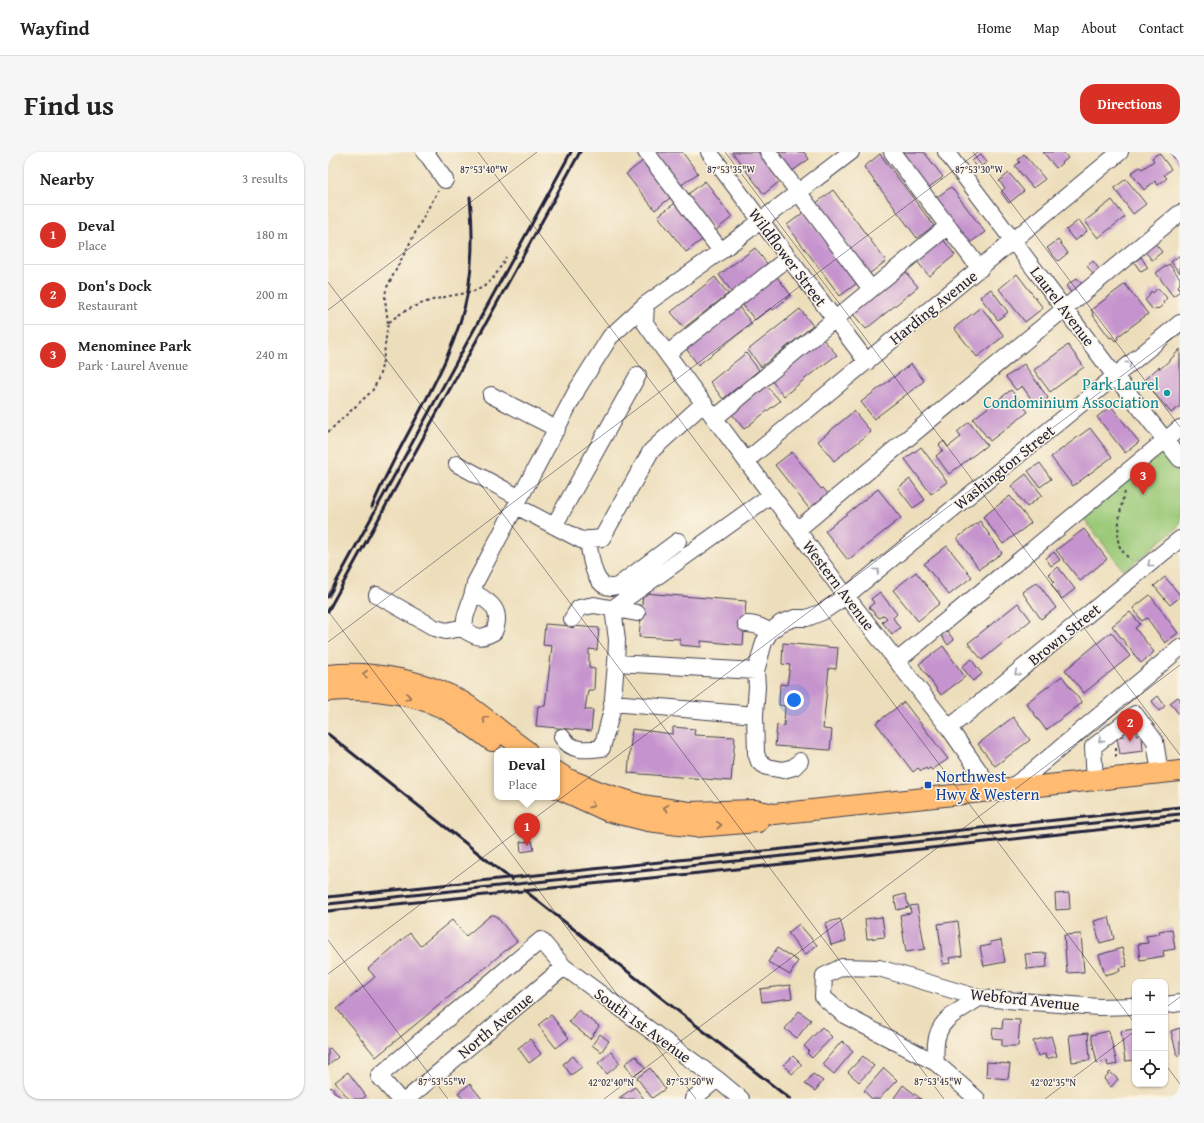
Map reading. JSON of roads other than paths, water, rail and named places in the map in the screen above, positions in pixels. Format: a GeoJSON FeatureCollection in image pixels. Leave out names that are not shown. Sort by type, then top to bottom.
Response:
{"type":"FeatureCollection","features":[{"type":"Feature","properties":{"kind":"main road"},"geometry":{"type":"LineString","coordinates":[[328,675],[342,673],[379,674],[419,684],[444,693],[468,706],[522,748]]}},
{"type":"Feature","properties":{"kind":"main road"},"geometry":{"type":"LineString","coordinates":[[328,691],[382,691],[420,699],[444,709],[472,726],[501,748]]}},
{"type":"Feature","properties":{"kind":"main road"},"geometry":{"type":"LineString","coordinates":[[560,774],[568,779],[600,792],[642,805],[689,812],[755,810],[774,814],[1180,771]]}},
{"type":"Feature","properties":{"kind":"main road"},"geometry":{"type":"LineString","coordinates":[[560,789],[607,811],[648,821],[695,827],[759,822],[774,814]]}},
{"type":"Feature","properties":{"kind":"street"},"geometry":{"type":"LineString","coordinates":[[424,152],[445,180]]}},
{"type":"Feature","properties":{"kind":"street"},"geometry":{"type":"LineString","coordinates":[[646,152],[721,250]]}},
{"type":"Feature","properties":{"kind":"street","name":"Wildflower Street"},"geometry":{"type":"LineString","coordinates":[[709,152],[867,362]]}},
{"type":"Feature","properties":{"kind":"street"},"geometry":{"type":"LineString","coordinates":[[768,152],[872,289]]}},
{"type":"Feature","properties":{"kind":"street"},"geometry":{"type":"LineString","coordinates":[[473,592],[491,603],[498,616],[498,624],[494,632],[483,638],[466,631],[464,624],[475,583],[578,388],[610,337],[646,304],[721,250],[851,152]]}},
{"type":"Feature","properties":{"kind":"street"},"geometry":{"type":"LineString","coordinates":[[892,152],[980,269]]}},
{"type":"Feature","properties":{"kind":"street","name":"Laurel Avenue"},"geometry":{"type":"LineString","coordinates":[[946,152],[1180,460]]}},
{"type":"Feature","properties":{"kind":"street","name":"Harding Avenue"},"geometry":{"type":"LineString","coordinates":[[746,461],[1120,152]]}},
{"type":"Feature","properties":{"kind":"street"},"geometry":{"type":"LineString","coordinates":[[797,530],[1180,213]]}},
{"type":"Feature","properties":{"kind":"street"},"geometry":{"type":"LineString","coordinates":[[715,418],[948,226]]}},
{"type":"Feature","properties":{"kind":"street"},"geometry":{"type":"LineString","coordinates":[[667,354],[788,258]]}},
{"type":"Feature","properties":{"kind":"street","name":"Western Avenue"},"geometry":{"type":"LineString","coordinates":[[646,304],[645,323],[667,354],[846,596],[949,728],[1001,790]]}},
{"type":"Feature","properties":{"kind":"street","name":"Washington Street"},"geometry":{"type":"LineString","coordinates":[[770,632],[781,623],[795,618],[807,618],[822,612],[846,596],[1180,323]]}},
{"type":"Feature","properties":{"kind":"street"},"geometry":{"type":"LineString","coordinates":[[554,526],[638,375]]}},
{"type":"Feature","properties":{"kind":"street"},"geometry":{"type":"LineString","coordinates":[[491,395],[557,429]]}},
{"type":"Feature","properties":{"kind":"street"},"geometry":{"type":"LineString","coordinates":[[457,464],[554,526],[580,540],[602,538],[650,451],[704,403]]}},
{"type":"Feature","properties":{"kind":"street"},"geometry":{"type":"LineString","coordinates":[[897,661],[1180,428]]}},
{"type":"Feature","properties":{"kind":"street"},"geometry":{"type":"LineString","coordinates":[[613,608],[771,495]]}},
{"type":"Feature","properties":{"kind":"street"},"geometry":{"type":"LineString","coordinates":[[588,539],[594,571],[602,584],[612,588],[619,585],[678,542]]}},
{"type":"Feature","properties":{"kind":"street","name":"Brown Street"},"geometry":{"type":"LineString","coordinates":[[949,728],[1180,539]]}},
{"type":"Feature","properties":{"kind":"street"},"geometry":{"type":"LineString","coordinates":[[377,595],[435,628],[446,631],[465,628]]}},
{"type":"Feature","properties":{"kind":"street"},"geometry":{"type":"LineString","coordinates":[[572,619],[579,608],[594,605],[637,613]]}},
{"type":"Feature","properties":{"kind":"street"},"geometry":{"type":"LineString","coordinates":[[562,737],[566,743],[571,746],[586,750],[602,748],[612,710],[616,663],[617,640],[613,608]]}},
{"type":"Feature","properties":{"kind":"street"},"geometry":{"type":"LineString","coordinates":[[746,624],[763,627],[770,632],[764,642],[756,671],[756,753],[759,762],[766,767],[783,770],[794,767],[800,762]]}},
{"type":"Feature","properties":{"kind":"street"},"geometry":{"type":"LineString","coordinates":[[1001,790],[1028,775],[1180,648]]}},
{"type":"Feature","properties":{"kind":"street"},"geometry":{"type":"LineString","coordinates":[[616,663],[756,671]]}},
{"type":"Feature","properties":{"kind":"street"},"geometry":{"type":"LineString","coordinates":[[612,704],[755,715]]}},
{"type":"Feature","properties":{"kind":"street"},"geometry":{"type":"LineString","coordinates":[[1095,780],[1093,747],[1134,714],[1155,741],[1160,773]]}},
{"type":"Feature","properties":{"kind":"street","name":"South 1st Avenue"},"geometry":{"type":"LineString","coordinates":[[399,1099],[379,1076],[541,940],[564,967],[717,1079],[741,1099]]}},
{"type":"Feature","properties":{"kind":"street","name":"North Avenue"},"geometry":{"type":"LineString","coordinates":[[408,1099],[564,967]]}},
{"type":"Feature","properties":{"kind":"street","name":"Webford Avenue"},"geometry":{"type":"LineString","coordinates":[[936,1063],[844,1015],[822,997],[824,976],[842,967],[879,968],[979,998],[1099,1007],[1132,1006]]}},
{"type":"Feature","properties":{"kind":"street"},"geometry":{"type":"LineString","coordinates":[[977,1099],[936,1063],[935,1050],[936,1036],[942,1024],[953,1014],[979,998]]}},
{"type":"Feature","properties":{"kind":"street"},"geometry":{"type":"LineString","coordinates":[[1168,1005],[1180,1003]]}},
{"type":"Feature","properties":{"kind":"street"},"geometry":{"type":"LineString","coordinates":[[693,1099],[717,1079]]}},
{"type":"Feature","properties":{"kind":"railway"},"geometry":{"type":"LineString","coordinates":[[328,597],[571,152]]}},
{"type":"Feature","properties":{"kind":"railway"},"geometry":{"type":"LineString","coordinates":[[328,611],[580,152]]}},
{"type":"Feature","properties":{"kind":"railway"},"geometry":{"type":"LineString","coordinates":[[372,507],[397,454],[439,374],[461,319],[468,291],[472,256],[472,220],[470,197]]}},
{"type":"Feature","properties":{"kind":"railway"},"geometry":{"type":"LineString","coordinates":[[328,734],[512,880]]}},
{"type":"Feature","properties":{"kind":"railway"},"geometry":{"type":"LineString","coordinates":[[328,897],[1180,807]]}},
{"type":"Feature","properties":{"kind":"railway"},"geometry":{"type":"LineString","coordinates":[[328,904],[1180,814]]}},
{"type":"Feature","properties":{"kind":"railway"},"geometry":{"type":"LineString","coordinates":[[328,911],[690,874],[1180,821]]}},
{"type":"Feature","properties":{"kind":"railway"},"geometry":{"type":"LineString","coordinates":[[524,890],[790,1099]]}},
{"type":"Feature","properties":{"kind":"place","name":"Park Laurel Condominium Association"},"geometry":{"type":"Point","coordinates":[1167,393]}},
{"type":"Feature","properties":{"kind":"place","name":"Menominee Park"},"geometry":{"type":"Point","coordinates":[1143,495]}},
{"type":"Feature","properties":{"kind":"place","name":"Don's Dock"},"geometry":{"type":"Point","coordinates":[1130,742]}},
{"type":"Feature","properties":{"kind":"place","name":"Northwest Hwy & Western"},"geometry":{"type":"Point","coordinates":[928,785]}},
{"type":"Feature","properties":{"kind":"place","name":"Deval"},"geometry":{"type":"Point","coordinates":[527,846]}}]}
